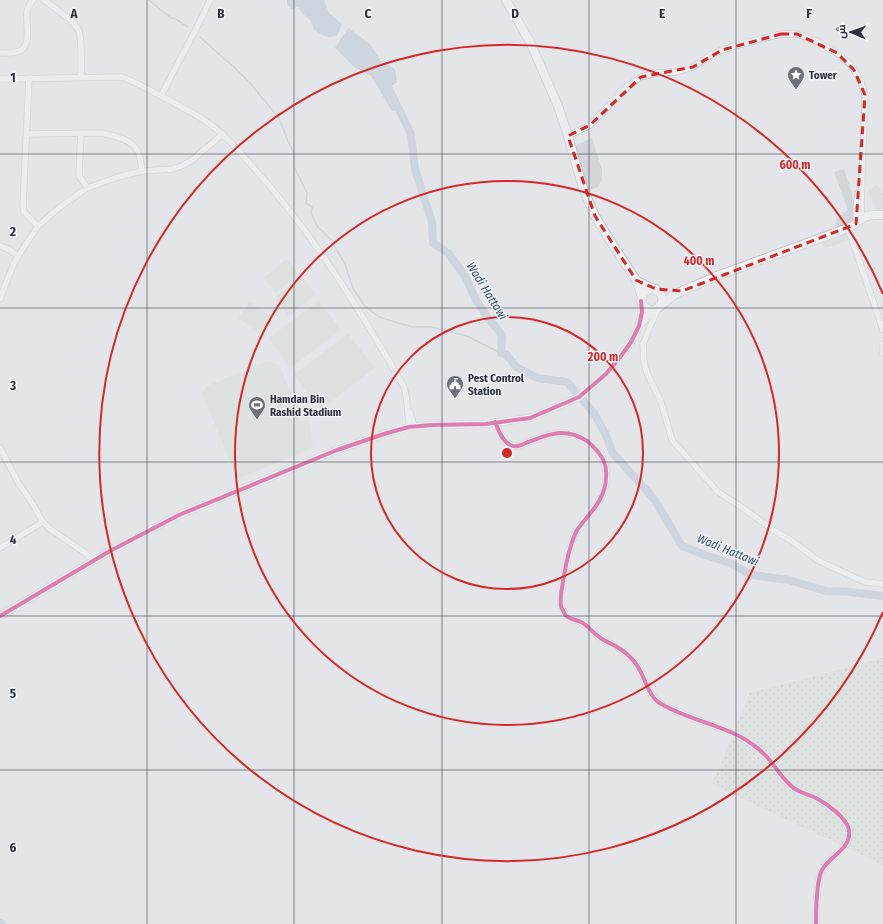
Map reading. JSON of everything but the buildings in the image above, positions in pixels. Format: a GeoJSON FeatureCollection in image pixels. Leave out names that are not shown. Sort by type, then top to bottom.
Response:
{"type":"FeatureCollection","features":[{"type":"Feature","properties":{"kind":"main road"},"geometry":{"type":"LineString","coordinates":[[506,0],[530,44],[558,106],[583,188],[595,216],[610,242],[636,280],[639,287],[642,304],[647,309],[650,310],[658,308],[674,294],[682,290],[855,224],[867,216],[883,215]]}},
{"type":"Feature","properties":{"kind":"main road"},"geometry":{"type":"LineString","coordinates":[[636,280],[661,294],[661,304],[658,308]]}},
{"type":"Feature","properties":{"kind":"main road"},"geometry":{"type":"LineString","coordinates":[[642,300],[645,292],[648,290],[682,290]]}},
{"type":"Feature","properties":{"kind":"street"},"geometry":{"type":"LineString","coordinates":[[0,53],[16,52],[22,50],[27,44],[28,9],[33,0]]}},
{"type":"Feature","properties":{"kind":"street"},"geometry":{"type":"LineString","coordinates":[[44,0],[71,21],[79,31],[81,77]]}},
{"type":"Feature","properties":{"kind":"street"},"geometry":{"type":"LineString","coordinates":[[160,96],[210,0]]}},
{"type":"Feature","properties":{"kind":"street"},"geometry":{"type":"LineString","coordinates":[[568,136],[590,125],[628,86],[641,77],[656,73],[676,72],[693,67],[712,54],[722,50],[782,34],[797,34],[816,40],[837,53],[850,64],[862,82],[865,95],[865,104],[861,181],[855,224],[883,330]]}},
{"type":"Feature","properties":{"kind":"street"},"geometry":{"type":"LineString","coordinates":[[0,79],[122,77],[196,115],[211,124],[223,134],[273,190],[315,244],[347,292],[404,387],[412,427]]}},
{"type":"Feature","properties":{"kind":"street"},"geometry":{"type":"LineString","coordinates":[[29,78],[23,205],[24,212],[38,226]]}},
{"type":"Feature","properties":{"kind":"street"},"geometry":{"type":"LineString","coordinates":[[81,133],[79,174],[88,188]]}},
{"type":"Feature","properties":{"kind":"street"},"geometry":{"type":"LineString","coordinates":[[27,134],[102,133],[111,135],[135,146],[139,153],[142,171]]}},
{"type":"Feature","properties":{"kind":"street"},"geometry":{"type":"LineString","coordinates":[[0,299],[18,256],[38,226],[60,207],[88,188],[118,177],[142,171],[173,169],[181,166],[191,161],[223,134]]}},
{"type":"Feature","properties":{"kind":"street"},"geometry":{"type":"LineString","coordinates":[[0,246],[8,249],[18,256]]}},
{"type":"Feature","properties":{"kind":"street"},"geometry":{"type":"LineString","coordinates":[[0,616],[110,551],[179,515],[337,450],[387,432],[412,427],[486,424],[530,418],[579,397],[606,374],[631,342],[639,326],[642,312],[642,300]]}},
{"type":"Feature","properties":{"kind":"street"},"geometry":{"type":"LineString","coordinates":[[639,326],[658,308]]}},
{"type":"Feature","properties":{"kind":"street"},"geometry":{"type":"LineString","coordinates":[[658,308],[643,344],[644,362],[647,373],[660,402],[672,440],[718,492],[744,508],[773,530],[792,541],[820,561],[865,582],[883,584]]}},
{"type":"Feature","properties":{"kind":"street"},"geometry":{"type":"LineString","coordinates":[[883,344],[883,353]]}},
{"type":"Feature","properties":{"kind":"street"},"geometry":{"type":"LineString","coordinates":[[495,422],[505,441],[511,446],[519,446],[557,433],[571,434],[590,444],[604,461],[606,483],[603,493],[599,502],[578,529],[567,560],[560,605],[566,616],[581,623],[602,639],[619,647],[628,655],[636,664],[651,694],[661,704],[672,710],[731,732],[752,744],[771,761],[779,774],[788,783],[799,791],[817,798],[846,822],[849,830],[848,842],[825,866],[820,875],[816,924]]}},
{"type":"Feature","properties":{"kind":"street"},"geometry":{"type":"LineString","coordinates":[[0,448],[19,484],[31,500],[43,522],[50,529],[84,552],[94,561]]}},
{"type":"Feature","properties":{"kind":"street"},"geometry":{"type":"LineString","coordinates":[[0,455],[6,458]]}},
{"type":"Feature","properties":{"kind":"street"},"geometry":{"type":"LineString","coordinates":[[0,548],[43,522]]}},
{"type":"Feature","properties":{"kind":"highlighted area"},"geometry":{"type":"Polygon","coordinates":[[[781,34],[797,34],[837,53],[854,70],[865,95],[856,224],[682,291],[656,289],[636,280],[595,216],[568,136],[590,125],[641,77],[693,67],[722,50],[781,34]]]}},
{"type":"Feature","properties":{"kind":"shaded area"},"geometry":{"type":"Polygon","coordinates":[[[592,138],[602,170],[602,179],[598,187],[589,191],[576,145],[592,138]]]}},
{"type":"Feature","properties":{"kind":"shaded area"},"geometry":{"type":"Polygon","coordinates":[[[844,169],[852,193],[854,222],[846,226],[851,239],[825,249],[822,241],[838,236],[835,224],[838,217],[848,210],[834,172],[844,169]]]}},
{"type":"Feature","properties":{"kind":"shaded area"},"geometry":{"type":"Polygon","coordinates":[[[878,185],[883,194],[883,210],[877,212],[868,190],[878,185]]]}},
{"type":"Feature","properties":{"kind":"shaded area"},"geometry":{"type":"Polygon","coordinates":[[[286,259],[299,274],[276,293],[264,278],[286,259]]]}},
{"type":"Feature","properties":{"kind":"shaded area"},"geometry":{"type":"Polygon","coordinates":[[[301,276],[316,294],[289,316],[274,298],[301,276]]]}},
{"type":"Feature","properties":{"kind":"shaded area"},"geometry":{"type":"Polygon","coordinates":[[[319,301],[341,330],[290,368],[269,338],[319,301]]]}},
{"type":"Feature","properties":{"kind":"shaded area"},"geometry":{"type":"Polygon","coordinates":[[[250,302],[274,318],[262,334],[238,318],[250,302]]]}},
{"type":"Feature","properties":{"kind":"shaded area"},"geometry":{"type":"Polygon","coordinates":[[[348,334],[375,368],[320,410],[294,375],[348,334]]]}},
{"type":"Feature","properties":{"kind":"shaded area","name":"Hamdan Bin Rashid Stadium"},"geometry":{"type":"Polygon","coordinates":[[[268,361],[280,366],[301,421],[309,420],[313,448],[237,479],[202,393],[207,386],[268,361]]]}},
{"type":"Feature","properties":{"kind":"shaded area"},"geometry":{"type":"Polygon","coordinates":[[[883,658],[883,865],[712,784],[750,693],[883,658]]]}},
{"type":"Feature","properties":{"kind":"water"},"geometry":{"type":"Polygon","coordinates":[[[287,0],[324,0],[329,13],[342,24],[337,36],[327,37],[314,30],[311,21],[298,7],[292,9],[287,4],[287,0]]]}},
{"type":"Feature","properties":{"kind":"water"},"geometry":{"type":"Polygon","coordinates":[[[348,28],[370,44],[381,61],[395,69],[397,82],[392,86],[389,93],[395,100],[399,110],[392,111],[371,76],[353,66],[335,48],[348,28]]]}},
{"type":"Feature","properties":{"kind":"waterway"},"geometry":{"type":"LineString","coordinates":[[149,0],[171,18],[176,19],[188,27]]}},
{"type":"Feature","properties":{"kind":"waterway"},"geometry":{"type":"LineString","coordinates":[[200,37],[249,82],[279,118],[294,153],[294,167],[307,193],[306,203],[312,207],[311,213],[317,226],[331,240],[345,264],[353,288],[364,305],[379,317],[412,327],[432,327],[467,336],[501,353]]}},
{"type":"Feature","properties":{"kind":"waterway","name":"Wadi Hattawi"},"geometry":{"type":"LineString","coordinates":[[385,81],[411,134],[415,169],[432,222],[433,243],[448,253],[465,276],[476,300],[502,335],[501,353],[507,355],[516,367],[537,378],[567,382],[594,413],[606,435],[612,452],[655,500],[682,546],[730,563],[752,575],[789,580],[826,591],[883,596]]}},
{"type":"Feature","properties":{"kind":"cycle path"},"geometry":{"type":"LineString","coordinates":[[0,616],[110,551],[179,515],[337,450],[409,427],[486,424],[530,418],[579,397],[606,374],[631,342],[639,326],[642,312],[641,301]]}},
{"type":"Feature","properties":{"kind":"cycle path"},"geometry":{"type":"LineString","coordinates":[[495,422],[503,438],[512,446],[519,446],[551,434],[572,434],[587,441],[600,455],[605,464],[606,484],[602,495],[596,506],[577,530],[569,553],[561,594],[561,607],[566,616],[581,622],[599,637],[625,652],[639,669],[653,697],[663,705],[672,710],[730,732],[747,741],[770,760],[782,777],[791,786],[825,803],[836,811],[847,825],[849,830],[847,842],[844,847],[825,865],[820,875],[817,896],[816,924]]}},
{"type":"Feature","properties":{"kind":"place","name":"Tower"},"geometry":{"type":"Point","coordinates":[796,90]}},
{"type":"Feature","properties":{"kind":"place","name":"Pest Control Station"},"geometry":{"type":"Point","coordinates":[455,399]}},
{"type":"Feature","properties":{"kind":"place","name":"Hamdan Bin Rashid Stadium"},"geometry":{"type":"Point","coordinates":[257,420]}}]}
